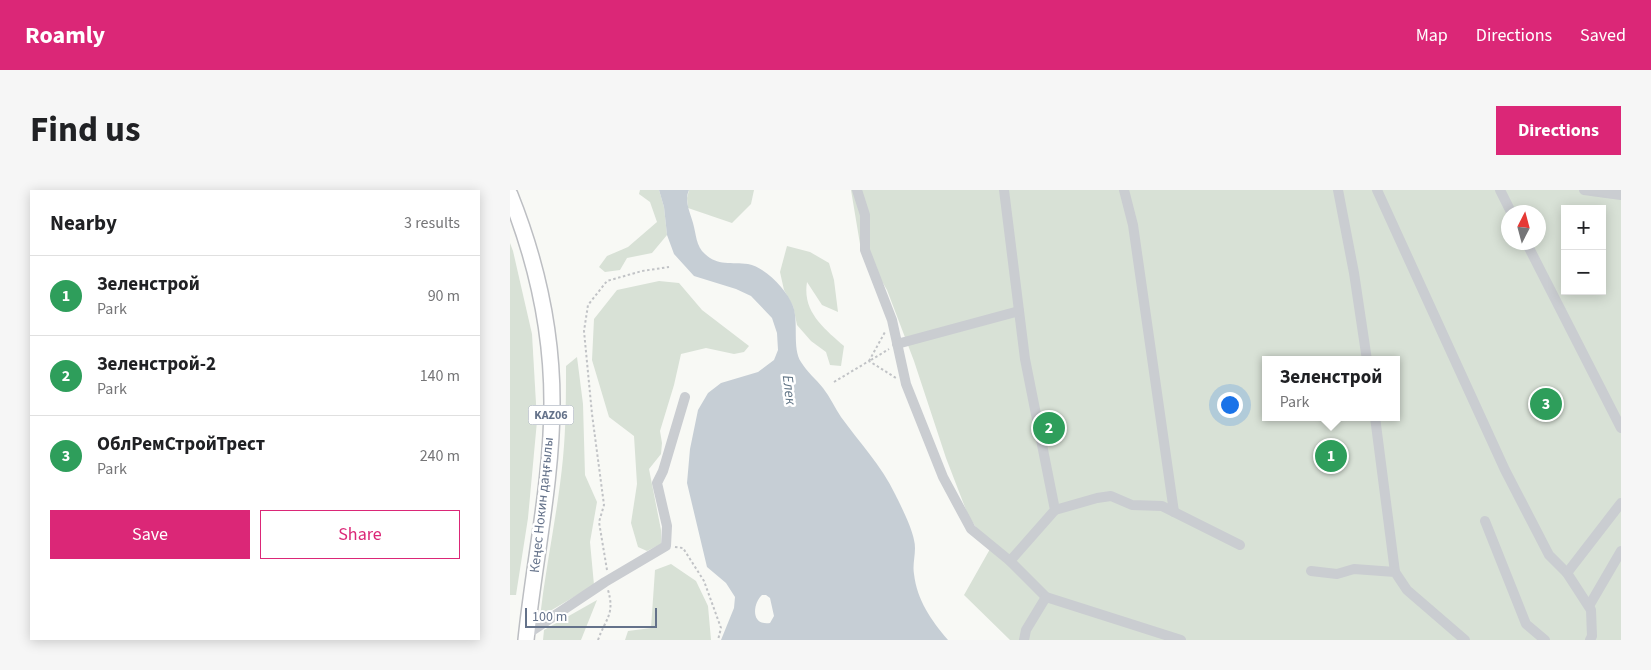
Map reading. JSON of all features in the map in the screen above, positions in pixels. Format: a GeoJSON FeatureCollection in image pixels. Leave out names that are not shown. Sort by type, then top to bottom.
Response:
{"type":"FeatureCollection","features":[{"type":"Feature","properties":{"kind":"highway","name":"Кеңес Нокин даңғылы"},"geometry":{"type":"LineString","coordinates":[[510,194],[525,231],[539,288],[549,348],[552,402],[549,456],[526,637]]}},
{"type":"Feature","properties":{"kind":"lane"},"geometry":{"type":"LineString","coordinates":[[856,190],[865,215],[865,250],[892,320],[906,384],[944,477],[971,529],[1010,561],[1046,597],[1181,640]]}},
{"type":"Feature","properties":{"kind":"lane"},"geometry":{"type":"LineString","coordinates":[[1004,190],[1025,359],[1055,510]]}},
{"type":"Feature","properties":{"kind":"lane"},"geometry":{"type":"LineString","coordinates":[[1124,190],[1134,225],[1174,512]]}},
{"type":"Feature","properties":{"kind":"lane"},"geometry":{"type":"LineString","coordinates":[[1338,190],[1354,273],[1366,356]]}},
{"type":"Feature","properties":{"kind":"lane"},"geometry":{"type":"LineString","coordinates":[[1377,190],[1505,470],[1549,555],[1567,573],[1591,610],[1594,639]]}},
{"type":"Feature","properties":{"kind":"lane"},"geometry":{"type":"LineString","coordinates":[[1500,190],[1508,205]]}},
{"type":"Feature","properties":{"kind":"lane"},"geometry":{"type":"LineString","coordinates":[[1584,190],[1621,195]]}},
{"type":"Feature","properties":{"kind":"lane"},"geometry":{"type":"LineString","coordinates":[[1530,250],[1621,428]]}},
{"type":"Feature","properties":{"kind":"lane"},"geometry":{"type":"LineString","coordinates":[[898,344],[1019,311]]}},
{"type":"Feature","properties":{"kind":"lane"},"geometry":{"type":"LineString","coordinates":[[526,637],[606,582],[666,546],[667,526],[657,483],[663,471],[685,397]]}},
{"type":"Feature","properties":{"kind":"lane"},"geometry":{"type":"LineString","coordinates":[[1376,421],[1395,572],[1407,590],[1465,640]]}},
{"type":"Feature","properties":{"kind":"lane"},"geometry":{"type":"LineString","coordinates":[[1010,561],[1055,510],[1111,496],[1132,505],[1162,506],[1240,546]]}},
{"type":"Feature","properties":{"kind":"lane"},"geometry":{"type":"LineString","coordinates":[[1567,573],[1621,502]]}},
{"type":"Feature","properties":{"kind":"lane"},"geometry":{"type":"LineString","coordinates":[[1485,522],[1526,624],[1545,640]]}},
{"type":"Feature","properties":{"kind":"lane"},"geometry":{"type":"LineString","coordinates":[[1589,606],[1621,551]]}},
{"type":"Feature","properties":{"kind":"lane"},"geometry":{"type":"LineString","coordinates":[[1311,571],[1337,574],[1354,569],[1395,572]]}},
{"type":"Feature","properties":{"kind":"lane"},"geometry":{"type":"LineString","coordinates":[[1024,640],[1026,630],[1046,597]]}},
{"type":"Feature","properties":{"kind":"path"},"geometry":{"type":"LineString","coordinates":[[598,640],[611,613],[611,600],[606,582],[607,572],[599,522],[604,505],[592,414],[584,331],[588,305],[607,281],[642,271],[669,267]]}},
{"type":"Feature","properties":{"kind":"path"},"geometry":{"type":"LineString","coordinates":[[869,361],[892,320]]}},
{"type":"Feature","properties":{"kind":"path"},"geometry":{"type":"LineString","coordinates":[[834,382],[898,344]]}},
{"type":"Feature","properties":{"kind":"path"},"geometry":{"type":"LineString","coordinates":[[869,361],[906,384]]}},
{"type":"Feature","properties":{"kind":"path"},"geometry":{"type":"LineString","coordinates":[[666,546],[683,548],[704,581],[721,628],[718,640]]}},
{"type":"Feature","properties":{"kind":"shaded area"},"geometry":{"type":"Polygon","coordinates":[[[640,190],[659,190],[664,207],[667,235],[652,253],[627,258],[620,270],[605,272],[599,267],[607,256],[628,247],[657,222],[650,202],[639,194],[640,190]]]}},
{"type":"Feature","properties":{"kind":"shaded area"},"geometry":{"type":"Polygon","coordinates":[[[689,190],[754,190],[751,204],[732,223],[688,208],[687,198],[689,190]]]}},
{"type":"Feature","properties":{"kind":"shaded area"},"geometry":{"type":"Polygon","coordinates":[[[851,190],[1621,190],[1621,640],[1010,640],[964,595],[990,549],[968,515],[946,458],[914,361],[887,290],[860,244],[851,190]]]}},
{"type":"Feature","properties":{"kind":"shaded area"},"geometry":{"type":"Polygon","coordinates":[[[510,243],[532,334],[537,421],[528,518],[516,595],[510,595],[510,243]]]}},
{"type":"Feature","properties":{"kind":"shaded area"},"geometry":{"type":"Polygon","coordinates":[[[787,246],[810,252],[829,263],[834,280],[838,312],[822,305],[807,282],[806,293],[816,319],[844,346],[841,366],[830,365],[826,352],[811,341],[797,325],[793,306],[784,290],[780,272],[787,246]]]}},
{"type":"Feature","properties":{"kind":"shaded area"},"geometry":{"type":"Polygon","coordinates":[[[659,281],[679,283],[702,310],[749,346],[744,352],[734,354],[706,348],[681,354],[660,431],[661,454],[649,469],[661,530],[661,544],[647,551],[638,547],[631,523],[637,484],[634,436],[609,417],[592,360],[594,319],[617,290],[659,281]]]}},
{"type":"Feature","properties":{"kind":"shaded area"},"geometry":{"type":"Polygon","coordinates":[[[577,357],[583,404],[585,475],[597,502],[590,542],[594,585],[540,617],[563,458],[566,366],[577,357]]]}},
{"type":"Feature","properties":{"kind":"shaded area"},"geometry":{"type":"Polygon","coordinates":[[[671,564],[696,581],[708,606],[711,640],[625,640],[628,631],[651,628],[655,570],[671,564]]]}},
{"type":"Feature","properties":{"kind":"shaded area"},"geometry":{"type":"Polygon","coordinates":[[[597,600],[581,640],[543,640],[544,630],[597,600]]]}},
{"type":"Feature","properties":{"kind":"water","name":"Елек"},"geometry":{"type":"Polygon","coordinates":[[[659,190],[689,190],[688,206],[698,244],[702,251],[710,258],[720,262],[755,266],[775,280],[786,293],[795,313],[798,356],[806,369],[826,391],[841,417],[890,484],[913,535],[915,544],[914,570],[918,592],[936,625],[948,640],[721,640],[734,608],[735,597],[726,583],[707,567],[687,483],[690,449],[698,410],[708,393],[721,383],[758,372],[774,360],[778,350],[777,333],[772,318],[751,296],[736,289],[694,276],[674,254],[667,235],[664,207],[659,190]],[[762,595],[759,599],[755,613],[759,621],[770,623],[774,616],[770,598],[762,595]]]}},
{"type":"Feature","properties":{"kind":"place","name":"ОблРемСтройТрест"},"geometry":{"type":"Point","coordinates":[1546,404]}},
{"type":"Feature","properties":{"kind":"place","name":"Зеленстрой-2"},"geometry":{"type":"Point","coordinates":[1049,428]}},
{"type":"Feature","properties":{"kind":"place","name":"Зеленстрой"},"geometry":{"type":"Point","coordinates":[1331,456]}}]}
